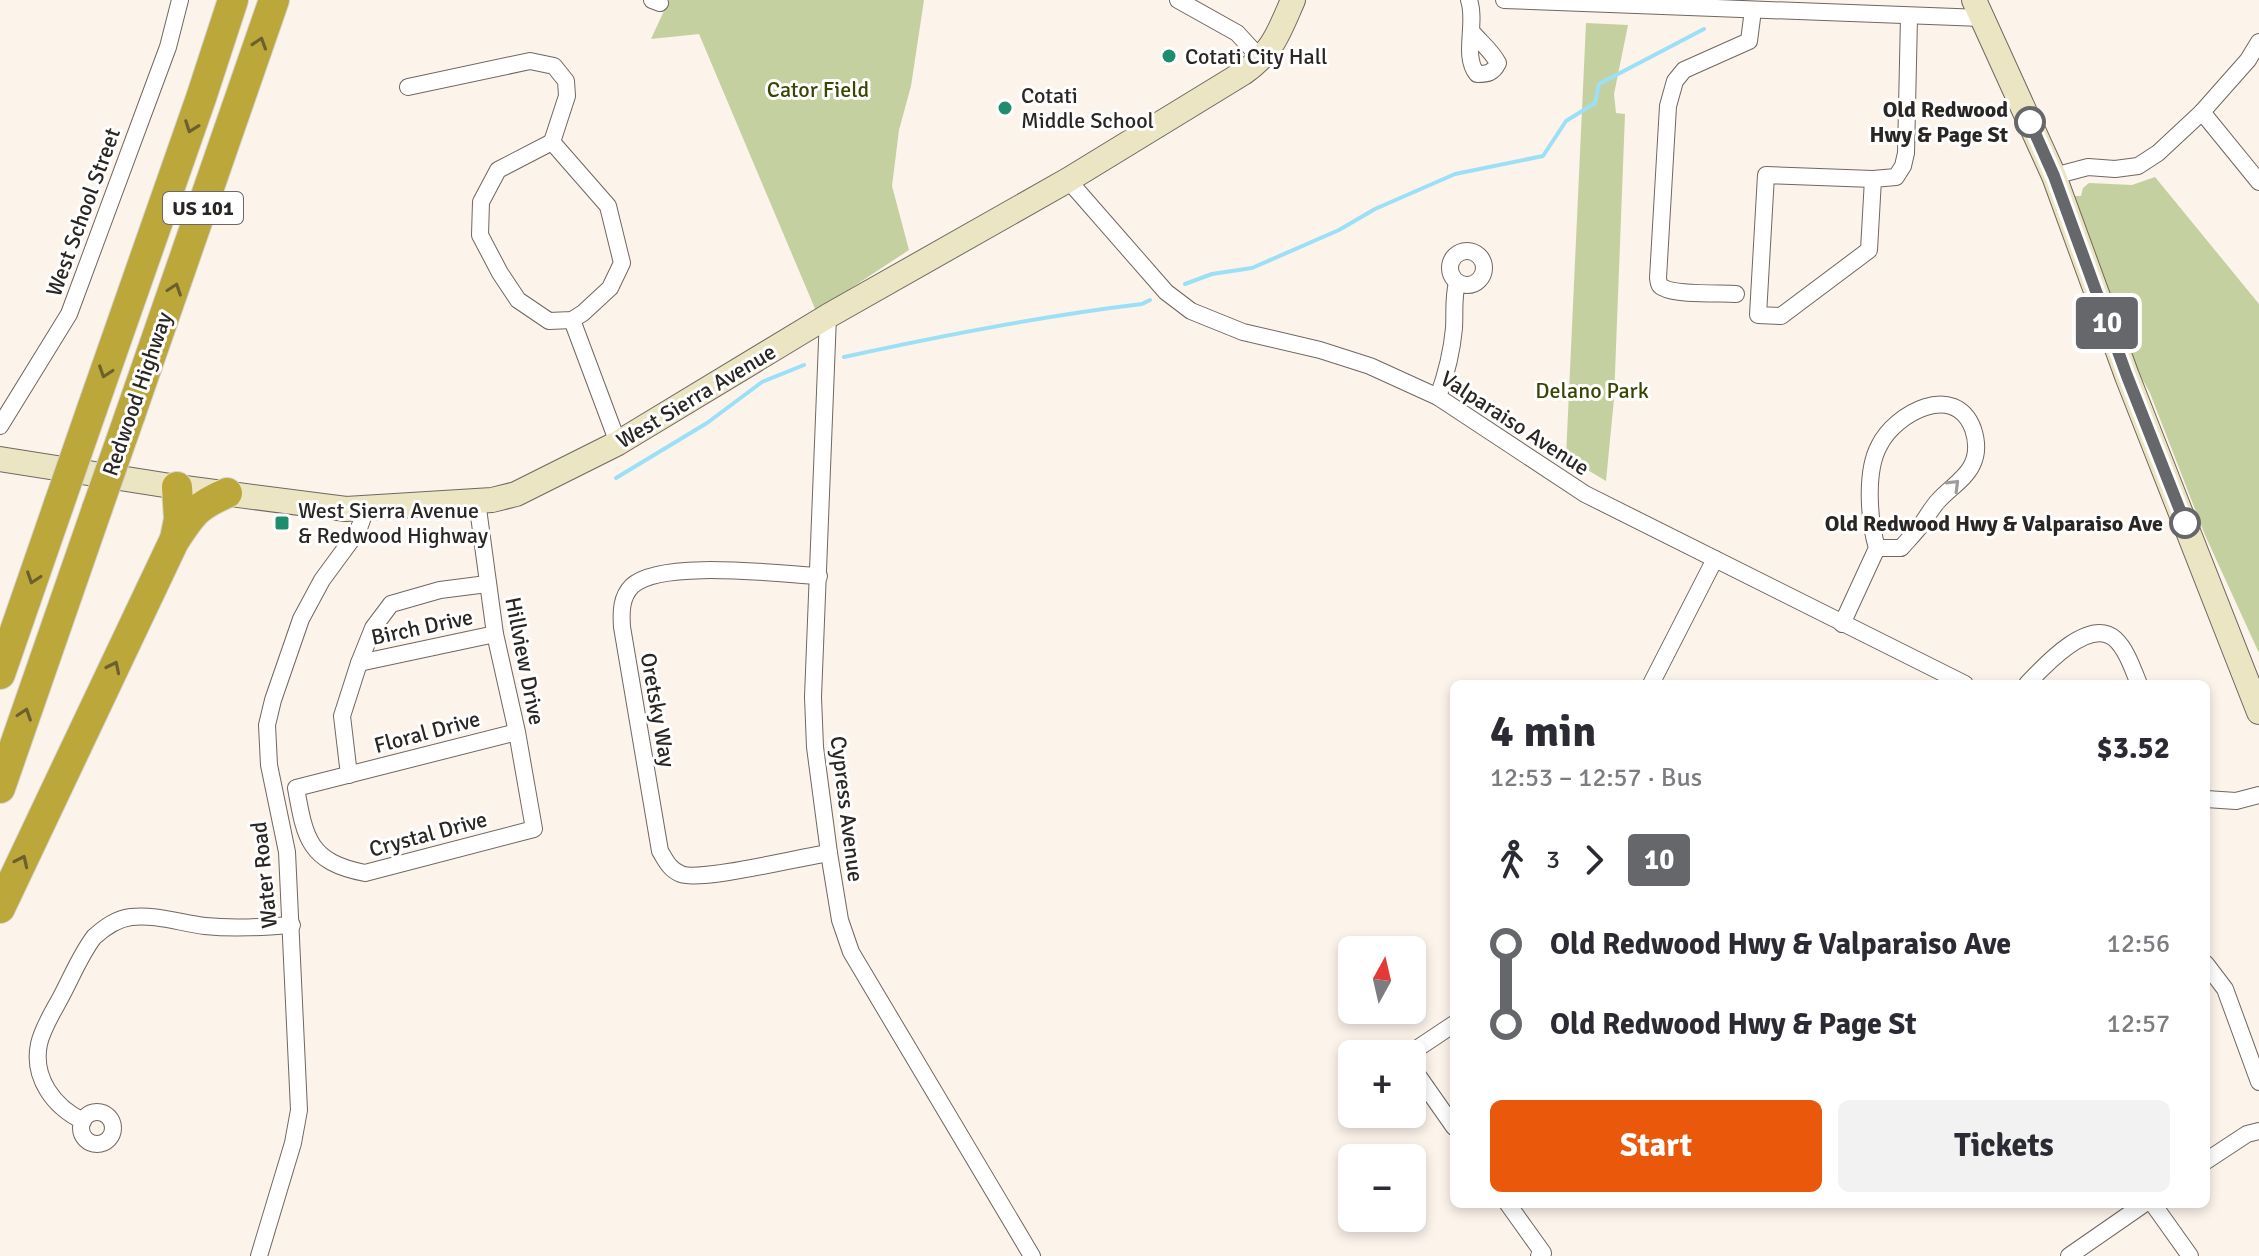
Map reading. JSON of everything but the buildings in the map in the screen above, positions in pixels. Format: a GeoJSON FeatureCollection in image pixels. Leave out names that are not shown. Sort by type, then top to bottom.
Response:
{"type":"FeatureCollection","features":[{"type":"Feature","properties":{"kind":"highway","name":"Redwood Highway"},"geometry":{"type":"LineString","coordinates":[[0,674],[233,0]]}},
{"type":"Feature","properties":{"kind":"highway","name":"Redwood Highway"},"geometry":{"type":"LineString","coordinates":[[0,788],[274,0]]}},
{"type":"Feature","properties":{"kind":"highway"},"geometry":{"type":"LineString","coordinates":[[174,541],[179,512],[177,487]]}},
{"type":"Feature","properties":{"kind":"highway"},"geometry":{"type":"LineString","coordinates":[[0,908],[174,541],[196,510],[227,493]]}},
{"type":"Feature","properties":{"kind":"main road","name":"West Sierra Avenue"},"geometry":{"type":"LineString","coordinates":[[0,459],[333,508],[362,509],[477,501],[529,489],[618,443],[828,316],[1068,180],[1262,60],[1293,0]]}},
{"type":"Feature","properties":{"kind":"main road"},"geometry":{"type":"LineString","coordinates":[[1978,9],[2054,176],[2127,376],[2259,712]]}},
{"type":"Feature","properties":{"kind":"street","name":"West School Street"},"geometry":{"type":"LineString","coordinates":[[0,426],[69,314],[168,47],[180,0]]}},
{"type":"Feature","properties":{"kind":"street"},"geometry":{"type":"LineString","coordinates":[[1178,0],[1237,33],[1262,60]]}},
{"type":"Feature","properties":{"kind":"street"},"geometry":{"type":"LineString","coordinates":[[1469,0],[1472,32]]}},
{"type":"Feature","properties":{"kind":"street"},"geometry":{"type":"LineString","coordinates":[[1504,0],[1613,1],[1909,17],[1978,9]]}},
{"type":"Feature","properties":{"kind":"street"},"geometry":{"type":"LineString","coordinates":[[1736,294],[1678,291],[1659,284],[1668,106],[1675,81],[1684,70],[1749,41],[1753,10]]}},
{"type":"Feature","properties":{"kind":"street"},"geometry":{"type":"LineString","coordinates":[[1873,179],[1869,250],[1781,316],[1758,315],[1766,175],[1873,179],[1896,177],[1903,166],[1906,153],[1909,17]]}},
{"type":"Feature","properties":{"kind":"street"},"geometry":{"type":"LineString","coordinates":[[2054,176],[2088,167],[2115,169],[2138,166],[2158,153],[2202,112],[2248,60],[2259,42]]}},
{"type":"Feature","properties":{"kind":"street"},"geometry":{"type":"LineString","coordinates":[[408,87],[530,61],[554,66],[566,81],[567,96],[552,142],[498,170],[481,202],[480,235],[518,300],[549,321],[572,320],[610,288],[622,263],[608,206],[552,142]]}},
{"type":"Feature","properties":{"kind":"street"},"geometry":{"type":"LineString","coordinates":[[2202,112],[2259,182]]}},
{"type":"Feature","properties":{"kind":"street","name":"Valparaiso Avenue"},"geometry":{"type":"LineString","coordinates":[[1068,180],[1166,292],[1191,311],[1243,332],[1320,350],[1370,366],[1438,397],[1585,494],[1957,680]]}},
{"type":"Feature","properties":{"kind":"street"},"geometry":{"type":"LineString","coordinates":[[1438,397],[1453,333],[1453,296],[1457,283]]}},
{"type":"Feature","properties":{"kind":"street","name":"Cypress Avenue"},"geometry":{"type":"LineString","coordinates":[[828,316],[813,697],[815,747],[840,920],[851,952],[1032,1256]]}},
{"type":"Feature","properties":{"kind":"street"},"geometry":{"type":"LineString","coordinates":[[572,320],[618,443]]}},
{"type":"Feature","properties":{"kind":"street"},"geometry":{"type":"LineString","coordinates":[[1842,624],[1877,548],[1871,527],[1871,471],[1878,447],[1894,424],[1915,411],[1938,404],[1955,407],[1968,418],[1975,434],[1977,452],[1971,468],[1936,503],[1901,548],[1877,548]]}},
{"type":"Feature","properties":{"kind":"street","name":"Hillview Drive"},"geometry":{"type":"LineString","coordinates":[[477,501],[495,634],[534,829]]}},
{"type":"Feature","properties":{"kind":"street","name":"Water Road"},"geometry":{"type":"LineString","coordinates":[[259,1256],[293,1143],[299,1110],[287,852],[269,765],[267,725],[301,619],[322,580],[358,531],[363,517],[362,509]]}},
{"type":"Feature","properties":{"kind":"street"},"geometry":{"type":"LineString","coordinates":[[1653,680],[1715,559]]}},
{"type":"Feature","properties":{"kind":"street","name":"Oretsky Way"},"geometry":{"type":"LineString","coordinates":[[819,576],[689,569],[657,573],[633,586],[621,607],[660,851],[670,867],[683,876],[706,876],[829,853]]}},
{"type":"Feature","properties":{"kind":"street"},"geometry":{"type":"LineString","coordinates":[[349,775],[342,716],[373,628],[391,604],[440,590],[487,584]]}},
{"type":"Feature","properties":{"kind":"street","name":"Birch Drive"},"geometry":{"type":"LineString","coordinates":[[359,663],[495,634]]}},
{"type":"Feature","properties":{"kind":"street"},"geometry":{"type":"LineString","coordinates":[[2031,680],[2070,644],[2086,636],[2104,635],[2114,638],[2125,652],[2137,680]]}},
{"type":"Feature","properties":{"kind":"street","name":"Floral Drive"},"geometry":{"type":"LineString","coordinates":[[349,775],[517,732]]}},
{"type":"Feature","properties":{"kind":"street","name":"Crystal Drive"},"geometry":{"type":"LineString","coordinates":[[349,775],[296,788],[303,828],[315,851],[342,869],[365,873],[534,829]]}},
{"type":"Feature","properties":{"kind":"street"},"geometry":{"type":"LineString","coordinates":[[2210,799],[2236,801],[2259,795]]}},
{"type":"Feature","properties":{"kind":"street"},"geometry":{"type":"LineString","coordinates":[[83,1121],[60,1107],[52,1097],[41,1074],[38,1053],[42,1033],[94,937],[105,927],[130,917],[152,917],[216,927],[292,925]]}},
{"type":"Feature","properties":{"kind":"street"},"geometry":{"type":"LineString","coordinates":[[2210,969],[2225,989],[2259,1082]]}},
{"type":"Feature","properties":{"kind":"street"},"geometry":{"type":"LineString","coordinates":[[1426,1043],[1450,1027]]}},
{"type":"Feature","properties":{"kind":"street"},"geometry":{"type":"LineString","coordinates":[[1426,1087],[1450,1121]]}},
{"type":"Feature","properties":{"kind":"street"},"geometry":{"type":"LineString","coordinates":[[2210,1158],[2247,1134],[2259,1131]]}},
{"type":"Feature","properties":{"kind":"street"},"geometry":{"type":"LineString","coordinates":[[1511,1208],[1543,1253],[1539,1256]]}},
{"type":"Feature","properties":{"kind":"street"},"geometry":{"type":"LineString","coordinates":[[2069,1256],[2138,1208]]}},
{"type":"Feature","properties":{"kind":"street"},"geometry":{"type":"LineString","coordinates":[[2156,1208],[2190,1256]]}},
{"type":"Feature","properties":{"kind":"green space","name":"Cator Field"},"geometry":{"type":"Polygon","coordinates":[[[669,0],[924,0],[911,86],[899,130],[892,186],[909,250],[816,311],[699,34],[651,39],[669,0]]]}},
{"type":"Feature","properties":{"kind":"green space","name":"Delano Park"},"geometry":{"type":"Polygon","coordinates":[[[1586,23],[1628,25],[1614,94],[1616,113],[1625,114],[1614,399],[1606,481],[1566,457],[1586,23]]]}},
{"type":"Feature","properties":{"kind":"green space"},"geometry":{"type":"Polygon","coordinates":[[[2155,177],[2259,304],[2259,653],[2205,535],[2074,205],[2073,196],[2081,196],[2083,188],[2089,183],[2132,185],[2155,177]]]}},
{"type":"Feature","properties":{"kind":"waterway"},"geometry":{"type":"LineString","coordinates":[[1185,284],[1212,274],[1252,268],[1455,174],[1543,156],[1566,121],[1595,103],[1599,84],[1704,29]]}},
{"type":"Feature","properties":{"kind":"waterway"},"geometry":{"type":"LineString","coordinates":[[844,357],[993,327],[1142,304],[1150,300]]}},
{"type":"Feature","properties":{"kind":"waterway"},"geometry":{"type":"LineString","coordinates":[[616,478],[707,423],[762,382],[804,365]]}},
{"type":"Feature","properties":{"kind":"bus line","name":"10"},"geometry":{"type":"LineString","coordinates":[[2030,122],[2054,176],[2185,523]]}},
{"type":"Feature","properties":{"kind":"place","name":"Cotati City Hall"},"geometry":{"type":"Point","coordinates":[1169,56]}},
{"type":"Feature","properties":{"kind":"place","name":"Cotati Middle School"},"geometry":{"type":"Point","coordinates":[1005,108]}},
{"type":"Feature","properties":{"kind":"place","name":"Old Redwood Hwy & Page St"},"geometry":{"type":"Point","coordinates":[2030,122]}},
{"type":"Feature","properties":{"kind":"place","name":"West Sierra Avenue & Redwood Highway"},"geometry":{"type":"Point","coordinates":[282,523]}},
{"type":"Feature","properties":{"kind":"place","name":"Old Redwood Hwy & Valparaiso Ave"},"geometry":{"type":"Point","coordinates":[2185,523]}}]}
